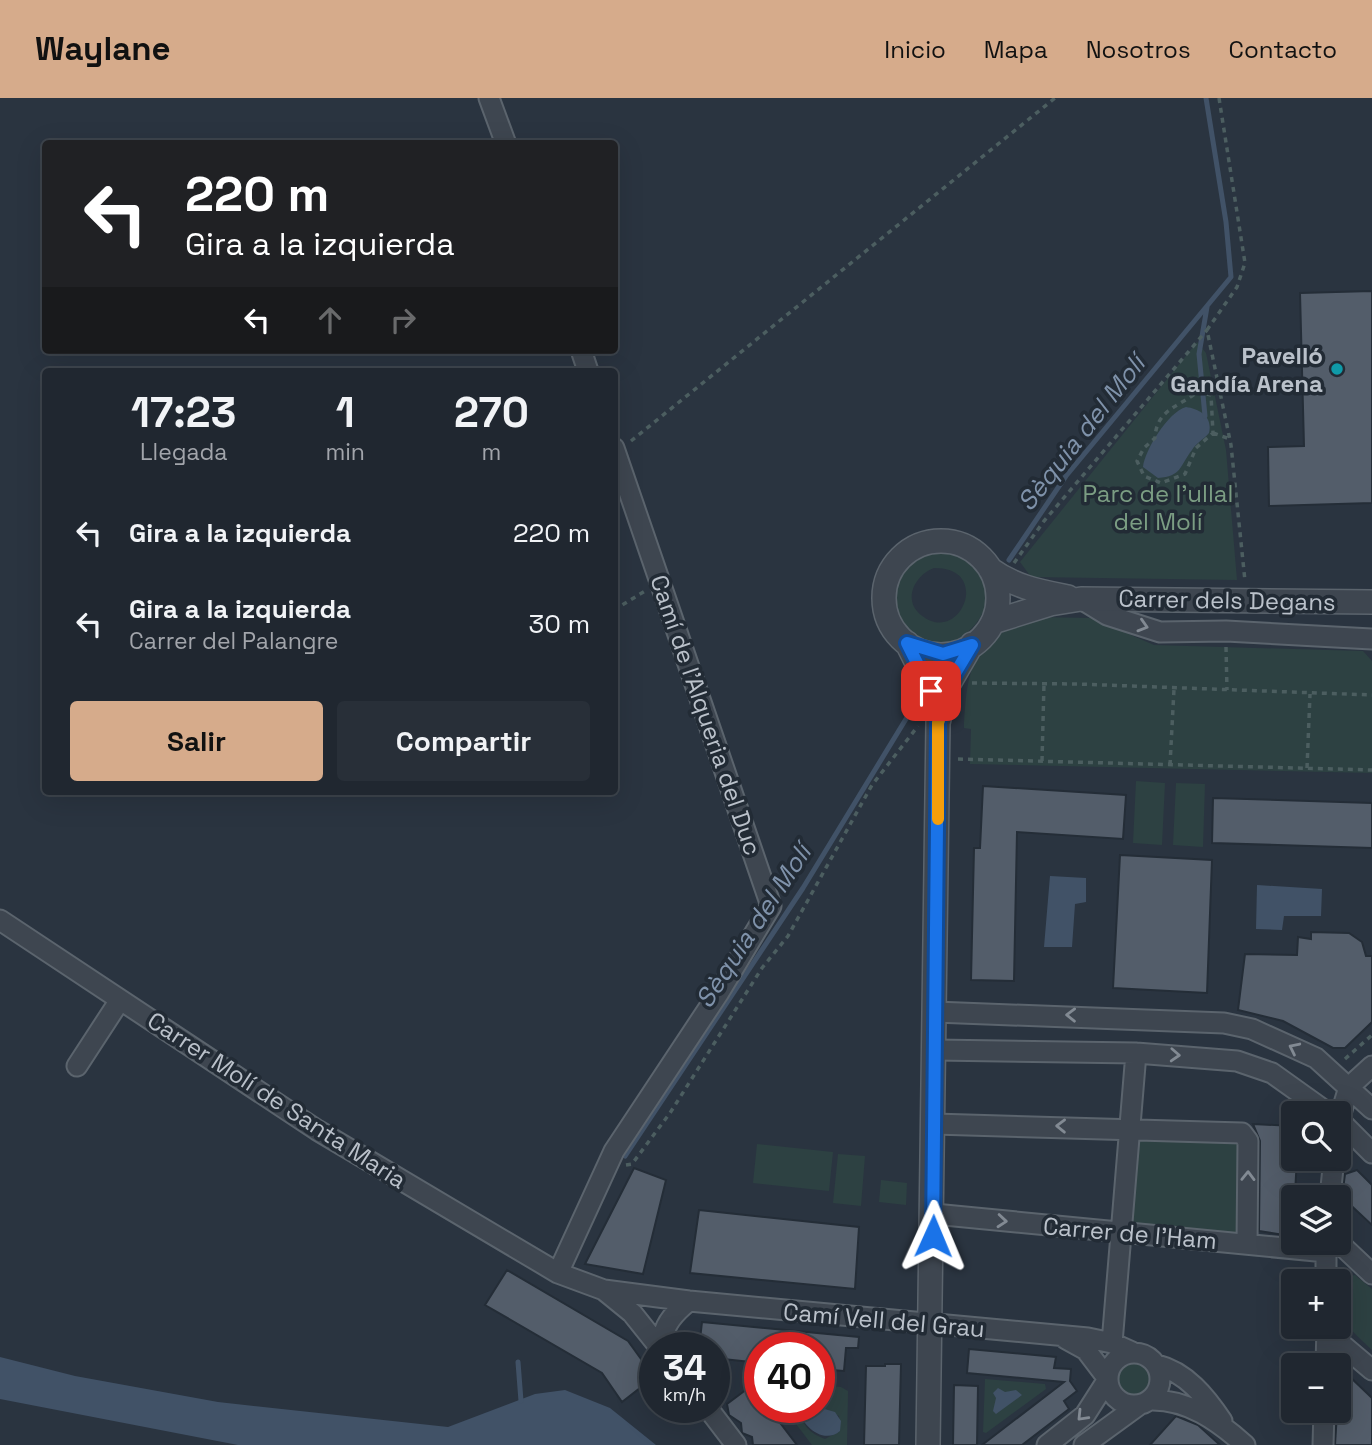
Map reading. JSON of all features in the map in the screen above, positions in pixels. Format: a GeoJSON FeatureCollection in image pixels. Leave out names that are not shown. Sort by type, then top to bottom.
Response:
{"type":"FeatureCollection","features":[{"type":"Feature","properties":{"kind":"street"},"geometry":{"type":"LineString","coordinates":[[489,98],[505,140]]}},
{"type":"Feature","properties":{"kind":"street","name":"Camí de l'Alqueria del Duc"},"geometry":{"type":"LineString","coordinates":[[605,1169],[614,1151],[719,995],[772,906],[618,459]]}},
{"type":"Feature","properties":{"kind":"street"},"geometry":{"type":"LineString","coordinates":[[928,1445],[934,1214],[937,717],[931,691],[907,643],[890,627],[884,608],[889,572],[898,560],[912,548],[948,541],[965,545],[997,574],[998,594],[996,621],[972,645],[947,687],[937,717]]}},
{"type":"Feature","properties":{"kind":"street","name":"Carrer dels Degans"},"geometry":{"type":"LineString","coordinates":[[997,574],[1027,589],[1081,599]]}},
{"type":"Feature","properties":{"kind":"street"},"geometry":{"type":"LineString","coordinates":[[1081,599],[1107,615],[1160,632],[1226,631],[1371,637]]}},
{"type":"Feature","properties":{"kind":"street","name":"Carrer dels Degans"},"geometry":{"type":"LineString","coordinates":[[996,621],[1050,604],[1081,599],[1372,602]]}},
{"type":"Feature","properties":{"kind":"street"},"geometry":{"type":"LineString","coordinates":[[907,643],[943,654],[972,645]]}},
{"type":"Feature","properties":{"kind":"street","name":"Carrer Molí de Santa Maria"},"geometry":{"type":"LineString","coordinates":[[0,920],[317,1130],[558,1273],[604,1290]]}},
{"type":"Feature","properties":{"kind":"street"},"geometry":{"type":"LineString","coordinates":[[76,1066],[120,1000]]}},
{"type":"Feature","properties":{"kind":"street"},"geometry":{"type":"LineString","coordinates":[[935,1012],[1224,1023],[1252,1030],[1316,1058],[1372,1109]]}},
{"type":"Feature","properties":{"kind":"street"},"geometry":{"type":"LineString","coordinates":[[935,1050],[1205,1057],[1257,1066],[1272,1073],[1311,1101]]}},
{"type":"Feature","properties":{"kind":"street"},"geometry":{"type":"LineString","coordinates":[[1112,1343],[1136,1054]]}},
{"type":"Feature","properties":{"kind":"street"},"geometry":{"type":"LineString","coordinates":[[1345,1101],[1349,1087],[1372,1066]]}},
{"type":"Feature","properties":{"kind":"street"},"geometry":{"type":"LineString","coordinates":[[934,1125],[1129,1127],[1242,1133],[1248,1141],[1247,1244]]}},
{"type":"Feature","properties":{"kind":"street"},"geometry":{"type":"LineString","coordinates":[[1351,1132],[1372,1153]]}},
{"type":"Feature","properties":{"kind":"street"},"geometry":{"type":"LineString","coordinates":[[558,1273],[605,1169]]}},
{"type":"Feature","properties":{"kind":"street","name":"Carrer de l'Ham"},"geometry":{"type":"LineString","coordinates":[[934,1214],[1247,1244],[1281,1245]]}},
{"type":"Feature","properties":{"kind":"street"},"geometry":{"type":"LineString","coordinates":[[1344,1255],[1372,1274]]}},
{"type":"Feature","properties":{"kind":"street"},"geometry":{"type":"LineString","coordinates":[[604,1290],[632,1312],[649,1332]]}},
{"type":"Feature","properties":{"kind":"street","name":"Camí Vell del Grau"},"geometry":{"type":"LineString","coordinates":[[604,1290],[696,1302],[1088,1338],[1112,1343],[1132,1352]]}},
{"type":"Feature","properties":{"kind":"street"},"geometry":{"type":"LineString","coordinates":[[665,1332],[678,1310],[696,1302]]}},
{"type":"Feature","properties":{"kind":"street"},"geometry":{"type":"LineString","coordinates":[[1066,1338],[1086,1350],[1108,1378],[1117,1399],[1144,1403],[1167,1399],[1186,1406],[1228,1431],[1245,1445]]}},
{"type":"Feature","properties":{"kind":"street"},"geometry":{"type":"LineString","coordinates":[[1338,1339],[1372,1370]]}},
{"type":"Feature","properties":{"kind":"street"},"geometry":{"type":"LineString","coordinates":[[1047,1445],[1085,1415],[1117,1358],[1132,1352],[1146,1355],[1157,1365],[1160,1372],[1159,1387],[1144,1403],[1084,1445]]}},
{"type":"Feature","properties":{"kind":"street"},"geometry":{"type":"LineString","coordinates":[[1157,1365],[1167,1367],[1191,1384],[1211,1404],[1228,1431]]}},
{"type":"Feature","properties":{"kind":"street"},"geometry":{"type":"LineString","coordinates":[[719,1423],[736,1445]]}},
{"type":"Feature","properties":{"kind":"street"},"geometry":{"type":"LineString","coordinates":[[1323,1445],[1324,1423]]}},
{"type":"Feature","properties":{"kind":"path"},"geometry":{"type":"LineString","coordinates":[[618,448],[1055,98]]}},
{"type":"Feature","properties":{"kind":"path"},"geometry":{"type":"LineString","coordinates":[[997,574],[1198,341],[1237,287],[1245,263],[1219,98]]}},
{"type":"Feature","properties":{"kind":"path"},"geometry":{"type":"LineString","coordinates":[[1206,331],[1230,439],[1247,600]]}},
{"type":"Feature","properties":{"kind":"path"},"geometry":{"type":"LineString","coordinates":[[1203,393],[1212,396],[1213,433],[1196,448],[1185,474],[1175,480],[1161,483],[1144,476],[1137,461],[1155,438],[1155,427],[1177,401],[1203,393]]}},
{"type":"Feature","properties":{"kind":"path"},"geometry":{"type":"LineString","coordinates":[[1213,433],[1230,439]]}},
{"type":"Feature","properties":{"kind":"path"},"geometry":{"type":"LineString","coordinates":[[618,608],[661,582]]}},
{"type":"Feature","properties":{"kind":"path"},"geometry":{"type":"LineString","coordinates":[[1226,631],[1227,690]]}},
{"type":"Feature","properties":{"kind":"path"},"geometry":{"type":"LineString","coordinates":[[947,687],[981,681],[1372,695]]}},
{"type":"Feature","properties":{"kind":"path"},"geometry":{"type":"LineString","coordinates":[[1041,762],[1044,683]]}},
{"type":"Feature","properties":{"kind":"path"},"geometry":{"type":"LineString","coordinates":[[1170,765],[1174,689]]}},
{"type":"Feature","properties":{"kind":"path"},"geometry":{"type":"LineString","coordinates":[[1307,769],[1310,694]]}},
{"type":"Feature","properties":{"kind":"path"},"geometry":{"type":"LineString","coordinates":[[605,1169],[632,1164],[670,1113],[718,1035],[788,936],[872,785],[912,731],[937,717]]}},
{"type":"Feature","properties":{"kind":"path"},"geometry":{"type":"LineString","coordinates":[[938,759],[1372,770]]}},
{"type":"Feature","properties":{"kind":"path"},"geometry":{"type":"LineString","coordinates":[[1338,1062],[1372,1035]]}},
{"type":"Feature","properties":{"kind":"green space","name":"Parc de l'ullal del Molí"},"geometry":{"type":"Polygon","coordinates":[[[1197,342],[1206,353],[1226,450],[1237,580],[1031,577],[1020,562],[1197,342]]]}},
{"type":"Feature","properties":{"kind":"green space"},"geometry":{"type":"Polygon","coordinates":[[[944,548],[974,563],[986,583],[986,605],[975,624],[958,639],[937,645],[915,639],[897,617],[892,604],[892,591],[901,570],[919,555],[944,548]],[[934,568],[921,576],[913,588],[912,602],[921,615],[935,622],[948,621],[958,614],[966,591],[962,579],[952,571],[934,568]]]}},
{"type":"Feature","properties":{"kind":"green space"},"geometry":{"type":"Polygon","coordinates":[[[1034,617],[1092,618],[1154,645],[1363,651],[1372,661],[1372,773],[970,764],[971,729],[964,728],[971,671],[986,646],[1014,626],[1034,617]]]}},
{"type":"Feature","properties":{"kind":"green space"},"geometry":{"type":"Polygon","coordinates":[[[1136,781],[1165,783],[1162,845],[1133,843],[1136,781]]]}},
{"type":"Feature","properties":{"kind":"green space"},"geometry":{"type":"Polygon","coordinates":[[[1176,783],[1205,784],[1203,847],[1173,845],[1176,783]]]}},
{"type":"Feature","properties":{"kind":"green space"},"geometry":{"type":"Polygon","coordinates":[[[1138,1134],[1235,1139],[1244,1145],[1243,1236],[1133,1223],[1138,1134]]]}},
{"type":"Feature","properties":{"kind":"green space"},"geometry":{"type":"Polygon","coordinates":[[[757,1144],[833,1152],[829,1191],[753,1183],[757,1144]]]}},
{"type":"Feature","properties":{"kind":"green space"},"geometry":{"type":"Polygon","coordinates":[[[838,1154],[865,1156],[861,1206],[833,1203],[838,1154]]]}},
{"type":"Feature","properties":{"kind":"green space"},"geometry":{"type":"Polygon","coordinates":[[[881,1180],[907,1183],[906,1205],[879,1202],[881,1180]]]}},
{"type":"Feature","properties":{"kind":"green space"},"geometry":{"type":"Polygon","coordinates":[[[1355,1275],[1372,1289],[1372,1350],[1351,1330],[1351,1276],[1355,1275]]]}},
{"type":"Feature","properties":{"kind":"green space"},"geometry":{"type":"Polygon","coordinates":[[[1133,1361],[1146,1366],[1151,1379],[1146,1392],[1133,1397],[1120,1392],[1115,1379],[1120,1366],[1133,1361]]]}},
{"type":"Feature","properties":{"kind":"green space"},"geometry":{"type":"Polygon","coordinates":[[[985,1379],[1045,1384],[1046,1389],[986,1433],[983,1432],[985,1379]]]}},
{"type":"Feature","properties":{"kind":"green space"},"geometry":{"type":"Polygon","coordinates":[[[835,1386],[848,1391],[847,1445],[812,1445],[795,1423],[804,1423],[810,1431],[825,1439],[840,1431],[839,1416],[835,1414],[835,1386]]]}},
{"type":"Feature","properties":{"kind":"water"},"geometry":{"type":"Polygon","coordinates":[[[1186,407],[1207,418],[1209,433],[1176,473],[1158,478],[1143,467],[1148,451],[1158,432],[1172,416],[1186,407]]]}},
{"type":"Feature","properties":{"kind":"water"},"geometry":{"type":"Polygon","coordinates":[[[1050,876],[1086,878],[1086,902],[1075,904],[1072,947],[1044,947],[1050,876]]]}},
{"type":"Feature","properties":{"kind":"water"},"geometry":{"type":"Polygon","coordinates":[[[1257,885],[1322,889],[1321,916],[1284,916],[1282,930],[1256,929],[1257,885]]]}},
{"type":"Feature","properties":{"kind":"water"},"geometry":{"type":"Polygon","coordinates":[[[0,1357],[75,1376],[218,1402],[448,1427],[535,1394],[565,1390],[610,1408],[656,1445],[238,1445],[0,1399],[0,1357]]]}},
{"type":"Feature","properties":{"kind":"water"},"geometry":{"type":"Polygon","coordinates":[[[998,1388],[1005,1392],[1016,1390],[1022,1395],[996,1414],[993,1411],[996,1398],[993,1393],[998,1388]]]}},
{"type":"Feature","properties":{"kind":"water"},"geometry":{"type":"Polygon","coordinates":[[[835,1412],[841,1421],[840,1431],[834,1435],[820,1435],[805,1423],[835,1423],[835,1412]]]}},
{"type":"Feature","properties":{"kind":"building","name":"Pavelló Gandía Arena"},"geometry":{"type":"Polygon","coordinates":[[[1372,291],[1372,503],[1269,506],[1268,447],[1304,446],[1300,293],[1372,291]]]}},
{"type":"Feature","properties":{"kind":"building"},"geometry":{"type":"Polygon","coordinates":[[[983,786],[1126,795],[1123,839],[1017,832],[1014,981],[971,980],[974,848],[980,848],[983,786]]]}},
{"type":"Feature","properties":{"kind":"building"},"geometry":{"type":"Polygon","coordinates":[[[1213,798],[1372,803],[1372,848],[1212,843],[1213,798]]]}},
{"type":"Feature","properties":{"kind":"building"},"geometry":{"type":"Polygon","coordinates":[[[1120,855],[1212,860],[1207,993],[1113,988],[1120,855]]]}},
{"type":"Feature","properties":{"kind":"building"},"geometry":{"type":"Polygon","coordinates":[[[1311,932],[1349,933],[1362,942],[1366,956],[1372,956],[1372,1022],[1345,1048],[1333,1048],[1283,1021],[1238,1010],[1245,954],[1297,955],[1298,937],[1311,939],[1311,932]]]}},
{"type":"Feature","properties":{"kind":"building"},"geometry":{"type":"Polygon","coordinates":[[[1253,1124],[1281,1125],[1281,1171],[1296,1171],[1295,1185],[1281,1185],[1281,1235],[1259,1231],[1260,1141],[1253,1124]]]}},
{"type":"Feature","properties":{"kind":"building"},"geometry":{"type":"Polygon","coordinates":[[[634,1168],[666,1180],[643,1274],[585,1264],[634,1168]]]}},
{"type":"Feature","properties":{"kind":"building"},"geometry":{"type":"Polygon","coordinates":[[[1357,1170],[1372,1185],[1372,1225],[1351,1205],[1351,1185],[1344,1185],[1345,1174],[1357,1170]]]}},
{"type":"Feature","properties":{"kind":"building"},"geometry":{"type":"Polygon","coordinates":[[[699,1210],[859,1227],[855,1289],[690,1273],[699,1210]]]}},
{"type":"Feature","properties":{"kind":"building"},"geometry":{"type":"Polygon","coordinates":[[[507,1270],[628,1341],[639,1356],[639,1389],[622,1402],[602,1373],[485,1305],[507,1270]]]}},
{"type":"Feature","properties":{"kind":"building"},"geometry":{"type":"Polygon","coordinates":[[[702,1322],[807,1332],[744,1332],[744,1361],[730,1360],[730,1332],[701,1332],[702,1322]]]}},
{"type":"Feature","properties":{"kind":"building"},"geometry":{"type":"Polygon","coordinates":[[[835,1335],[859,1337],[858,1348],[846,1348],[844,1371],[835,1370],[835,1335]]]}},
{"type":"Feature","properties":{"kind":"building"},"geometry":{"type":"Polygon","coordinates":[[[969,1349],[1056,1357],[1054,1368],[1071,1369],[1070,1381],[1077,1391],[1064,1401],[1069,1409],[1022,1445],[982,1445],[1064,1382],[967,1373],[969,1349]]]}},
{"type":"Feature","properties":{"kind":"building"},"geometry":{"type":"Polygon","coordinates":[[[901,1364],[899,1445],[864,1445],[866,1366],[901,1364]]]}},
{"type":"Feature","properties":{"kind":"building"},"geometry":{"type":"Polygon","coordinates":[[[1351,1378],[1372,1398],[1372,1445],[1335,1445],[1336,1423],[1351,1423],[1351,1378]]]}},
{"type":"Feature","properties":{"kind":"building"},"geometry":{"type":"Polygon","coordinates":[[[954,1385],[978,1386],[977,1445],[953,1445],[954,1385]]]}},
{"type":"Feature","properties":{"kind":"building"},"geometry":{"type":"Polygon","coordinates":[[[744,1391],[744,1423],[780,1423],[797,1445],[753,1445],[752,1437],[742,1433],[741,1423],[730,1416],[730,1402],[744,1391]]]}},
{"type":"Feature","properties":{"kind":"building"},"geometry":{"type":"Polygon","coordinates":[[[1176,1416],[1198,1425],[1220,1445],[1150,1445],[1176,1416]]]}},
{"type":"Feature","properties":{"kind":"waterway","name":"Sèquia del Molí"},"geometry":{"type":"LineString","coordinates":[[1009,560],[1066,476],[1231,277],[1226,222],[1206,98]]}},
{"type":"Feature","properties":{"kind":"waterway"},"geometry":{"type":"LineString","coordinates":[[1205,416],[1199,354],[1207,307]]}},
{"type":"Feature","properties":{"kind":"waterway","name":"Sèquia del Molí"},"geometry":{"type":"LineString","coordinates":[[625,1156],[803,888],[909,714]]}},
{"type":"Feature","properties":{"kind":"waterway","name":"Sèquia del Molí"},"geometry":{"type":"LineString","coordinates":[[518,1362],[521,1401]]}},
{"type":"Feature","properties":{"kind":"slow traffic"},"geometry":{"type":"LineString","coordinates":[[938,819],[938,723],[952,677]]}},
{"type":"Feature","properties":{"kind":"place","name":"Pavelló Gandía Arena"},"geometry":{"type":"Point","coordinates":[1337,369]}},
{"type":"Feature","properties":{"kind":"route"},"geometry":{"type":"LineString","coordinates":[[931,691],[907,643],[923,651],[943,654],[958,652],[972,645],[955,669],[947,687],[938,723],[933,1236]]}}]}
